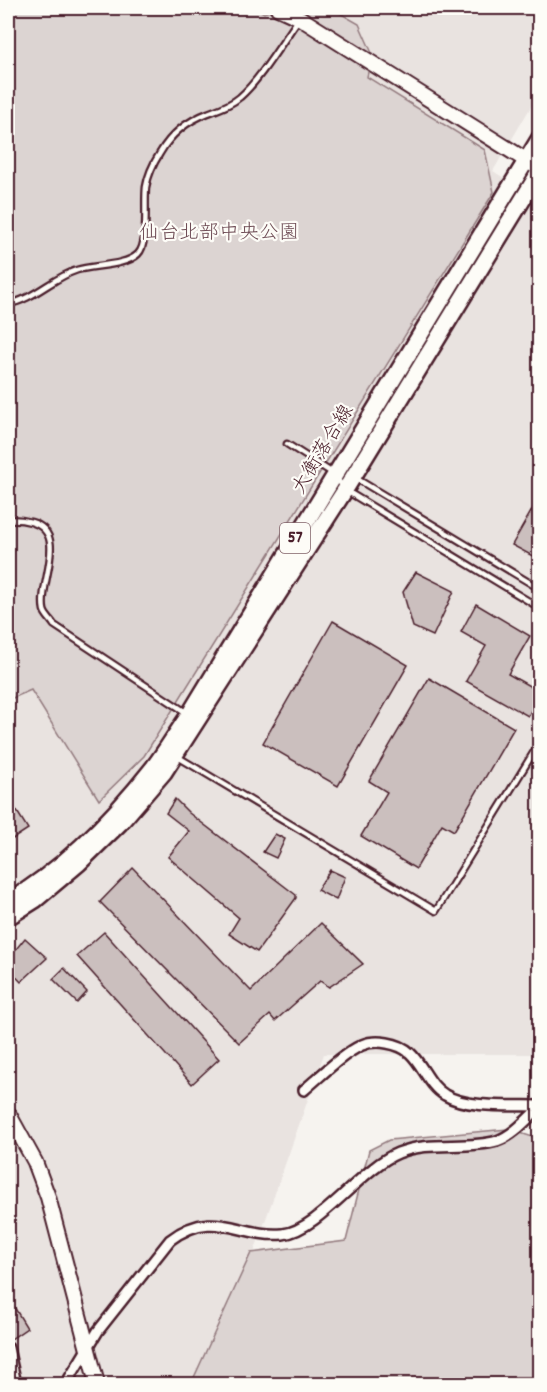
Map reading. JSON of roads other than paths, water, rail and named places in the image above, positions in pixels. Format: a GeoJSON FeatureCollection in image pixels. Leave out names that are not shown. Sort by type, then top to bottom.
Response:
{"type":"FeatureCollection","features":[{"type":"Feature","properties":{"kind":"main road","name":"大衡落合線"},"geometry":{"type":"LineString","coordinates":[[8,902],[29,889],[71,855],[111,817],[153,767],[189,715],[540,138]]}},
{"type":"Feature","properties":{"kind":"main road","name":"大衡落合線"},"geometry":{"type":"LineString","coordinates":[[8,917],[35,900],[112,831],[176,756],[349,483],[540,170]]}},
{"type":"Feature","properties":{"kind":"street"},"geometry":{"type":"LineString","coordinates":[[278,8],[300,18],[540,170]]}},
{"type":"Feature","properties":{"kind":"street"},"geometry":{"type":"LineString","coordinates":[[304,1089],[364,1044],[381,1042],[396,1045],[410,1053],[427,1078],[444,1095],[476,1104],[540,1107]]}},
{"type":"Feature","properties":{"kind":"street"},"geometry":{"type":"LineString","coordinates":[[66,1384],[98,1331],[170,1240],[183,1230],[200,1225],[231,1225],[258,1232],[284,1234],[301,1227],[319,1215],[380,1163],[398,1153],[436,1145],[479,1144],[498,1140],[515,1131],[540,1107]]}},
{"type":"Feature","properties":{"kind":"street"},"geometry":{"type":"LineString","coordinates":[[8,1113],[35,1162],[48,1197],[97,1384]]}},
{"type":"Feature","properties":{"kind":"street"},"geometry":{"type":"LineString","coordinates":[[8,1348],[16,1384]]}},
{"type":"Feature","properties":{"kind":"lane"},"geometry":{"type":"LineString","coordinates":[[8,304],[20,302],[64,275],[80,269],[128,260],[138,254],[145,238],[146,185],[151,168],[161,151],[175,133],[187,123],[227,106],[241,96],[300,18]]}},
{"type":"Feature","properties":{"kind":"lane"},"geometry":{"type":"LineString","coordinates":[[287,444],[349,483],[540,589]]}},
{"type":"Feature","properties":{"kind":"lane"},"geometry":{"type":"LineString","coordinates":[[334,474],[540,608]]}},
{"type":"Feature","properties":{"kind":"lane"},"geometry":{"type":"LineString","coordinates":[[8,520],[37,524],[46,531],[51,542],[43,602],[44,612],[54,625],[189,715]]}},
{"type":"Feature","properties":{"kind":"lane"},"geometry":{"type":"LineString","coordinates":[[176,756],[436,911],[540,742]]}},
{"type":"Feature","properties":{"kind":"park label","name":"仙台北部中央公園"},"geometry":{"type":"Point","coordinates":[219,234]}}]}
